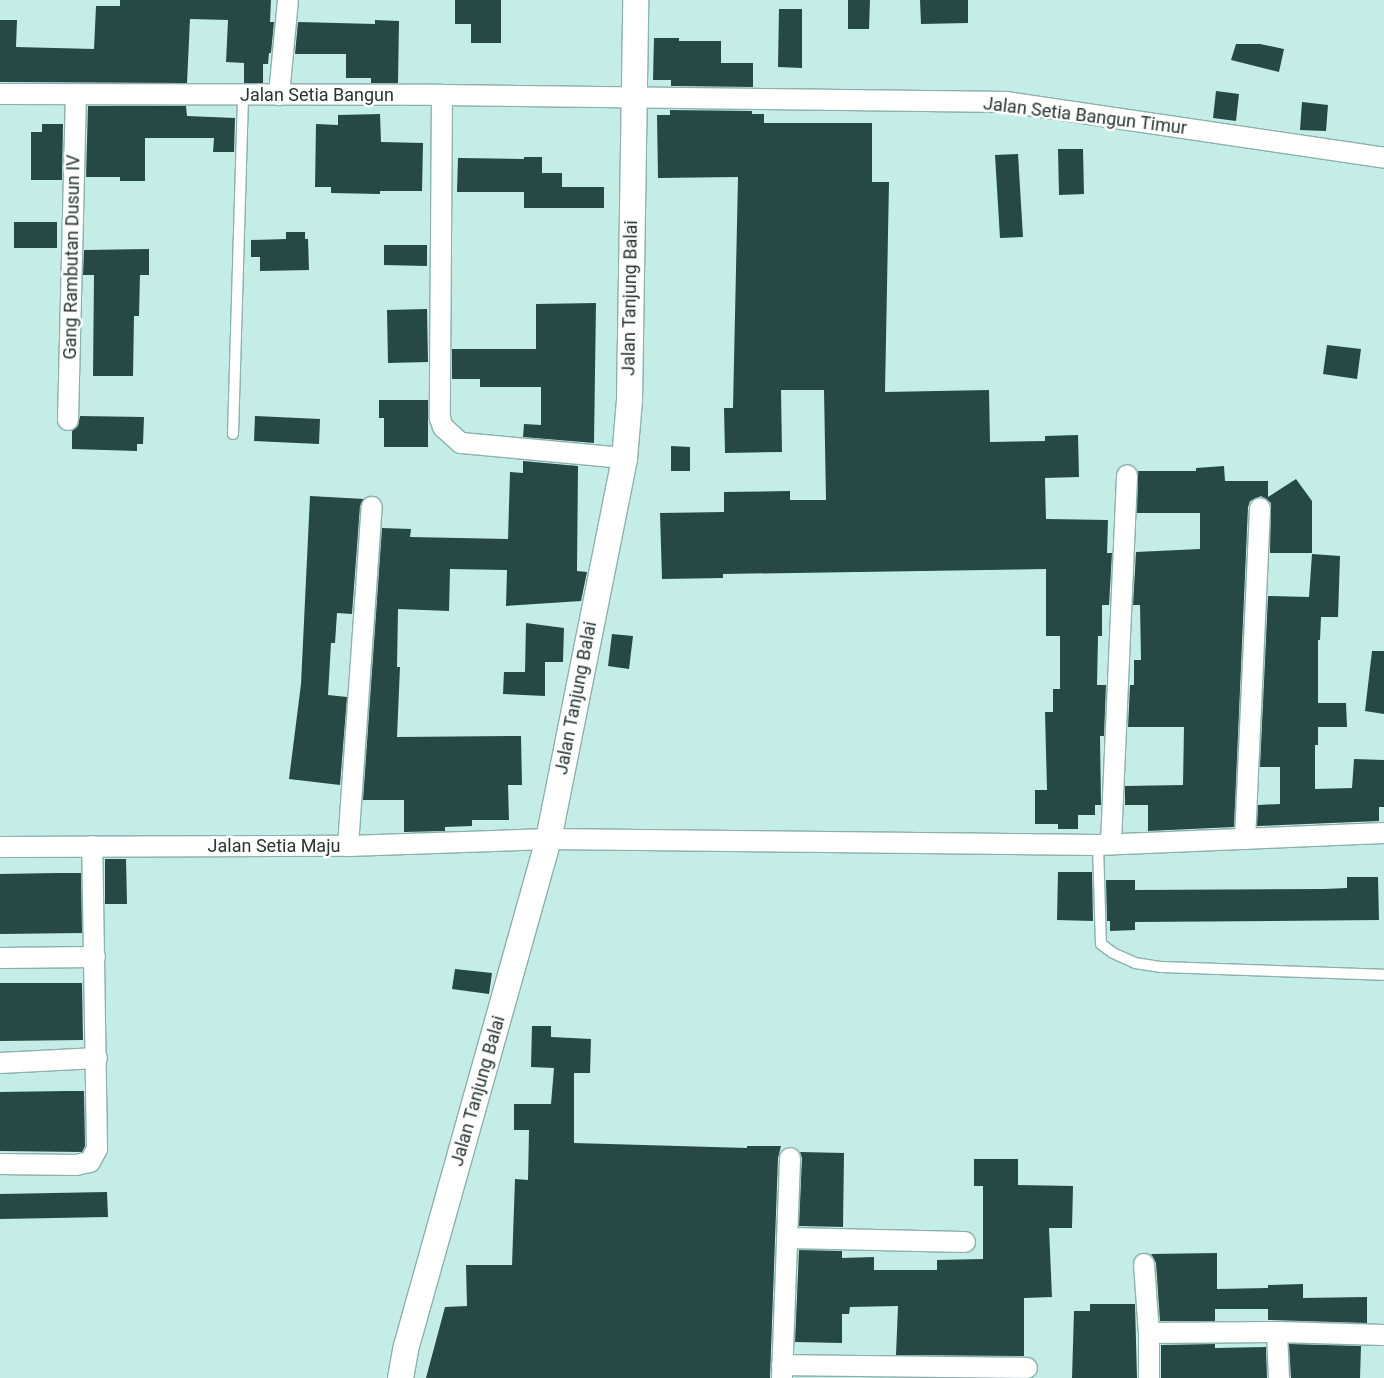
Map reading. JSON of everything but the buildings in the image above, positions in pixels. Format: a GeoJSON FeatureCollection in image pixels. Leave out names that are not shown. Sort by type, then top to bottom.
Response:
{"type":"FeatureCollection","features":[{"type":"Feature","properties":{"kind":"street"},"geometry":{"type":"LineString","coordinates":[[279,95],[288,0]]}},
{"type":"Feature","properties":{"kind":"street","name":"Jalan Tanjung Balai"},"geometry":{"type":"LineString","coordinates":[[400,1378],[405,1349],[548,839],[624,458],[629,400],[636,0]]}},
{"type":"Feature","properties":{"kind":"street","name":"Jalan Setia Bangun"},"geometry":{"type":"LineString","coordinates":[[0,94],[442,95],[634,98]]}},
{"type":"Feature","properties":{"kind":"street","name":"Gang Rambutan Dusun IV"},"geometry":{"type":"LineString","coordinates":[[68,420],[76,94]]}},
{"type":"Feature","properties":{"kind":"street"},"geometry":{"type":"LineString","coordinates":[[442,95],[440,418],[443,427],[461,443],[624,458]]}},
{"type":"Feature","properties":{"kind":"street","name":"Jalan Setia Bangun Timur"},"geometry":{"type":"LineString","coordinates":[[634,98],[1007,102],[1384,158]]}},
{"type":"Feature","properties":{"kind":"street"},"geometry":{"type":"LineString","coordinates":[[1105,844],[1127,475]]}},
{"type":"Feature","properties":{"kind":"street"},"geometry":{"type":"LineString","coordinates":[[348,846],[372,507]]}},
{"type":"Feature","properties":{"kind":"street"},"geometry":{"type":"LineString","coordinates":[[1245,839],[1260,508]]}},
{"type":"Feature","properties":{"kind":"street","name":"Jalan Setia Maju"},"geometry":{"type":"LineString","coordinates":[[0,847],[348,846],[548,839],[1105,844],[1384,833]]}},
{"type":"Feature","properties":{"kind":"street"},"geometry":{"type":"LineString","coordinates":[[0,1164],[76,1165],[90,1162],[97,1149],[97,1058],[92,846]]}},
{"type":"Feature","properties":{"kind":"street"},"geometry":{"type":"LineString","coordinates":[[0,958],[95,958]]}},
{"type":"Feature","properties":{"kind":"street"},"geometry":{"type":"LineString","coordinates":[[0,1063],[97,1058]]}},
{"type":"Feature","properties":{"kind":"street"},"geometry":{"type":"LineString","coordinates":[[790,1158],[789,1238],[782,1372],[1027,1368]]}},
{"type":"Feature","properties":{"kind":"street"},"geometry":{"type":"LineString","coordinates":[[789,1238],[965,1242]]}},
{"type":"Feature","properties":{"kind":"street"},"geometry":{"type":"LineString","coordinates":[[1144,1264],[1148,1333],[1148,1378]]}},
{"type":"Feature","properties":{"kind":"street"},"geometry":{"type":"LineString","coordinates":[[1148,1333],[1276,1332],[1384,1335]]}},
{"type":"Feature","properties":{"kind":"street"},"geometry":{"type":"LineString","coordinates":[[1276,1332],[1279,1378]]}},
{"type":"Feature","properties":{"kind":"lane"},"geometry":{"type":"LineString","coordinates":[[233,434],[243,96]]}},
{"type":"Feature","properties":{"kind":"lane"},"geometry":{"type":"LineString","coordinates":[[1105,844],[1101,944],[1113,953],[1135,963],[1160,967],[1384,975]]}}]}
